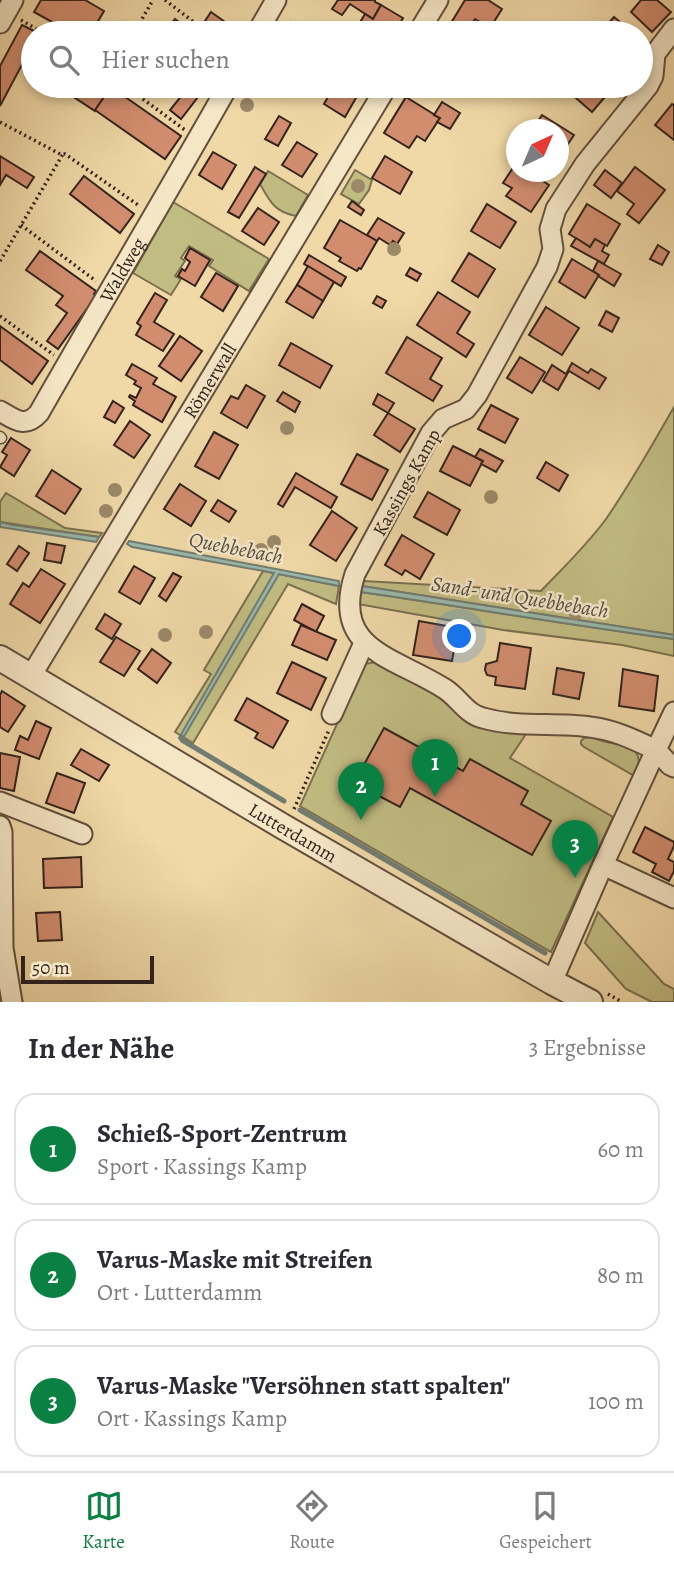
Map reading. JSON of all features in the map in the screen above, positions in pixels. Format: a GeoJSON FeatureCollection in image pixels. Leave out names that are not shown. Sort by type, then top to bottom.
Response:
{"type":"FeatureCollection","features":[{"type":"Feature","properties":{"kind":"street"},"geometry":{"type":"LineString","coordinates":[[264,21],[276,0]]}},
{"type":"Feature","properties":{"kind":"street"},"geometry":{"type":"LineString","coordinates":[[425,21],[438,0]]}},
{"type":"Feature","properties":{"kind":"street","name":"Kassings Kamp"},"geometry":{"type":"LineString","coordinates":[[653,76],[655,54],[674,29]]}},
{"type":"Feature","properties":{"kind":"street","name":"Waldweg"},"geometry":{"type":"LineString","coordinates":[[0,411],[20,421],[35,418],[221,98]]}},
{"type":"Feature","properties":{"kind":"street","name":"Römerwall"},"geometry":{"type":"LineString","coordinates":[[32,676],[380,98]]}},
{"type":"Feature","properties":{"kind":"street","name":"Kassings Kamp"},"geometry":{"type":"LineString","coordinates":[[364,643],[351,622],[349,596],[355,574],[431,433],[443,419],[466,409],[477,396],[547,267],[553,249],[550,229],[556,209],[585,164],[638,98]]}},
{"type":"Feature","properties":{"kind":"street"},"geometry":{"type":"LineString","coordinates":[[332,714],[364,643],[447,691],[477,717],[520,724],[606,729],[656,750],[674,767]]}},
{"type":"Feature","properties":{"kind":"street","name":"Lutterdamm"},"geometry":{"type":"LineString","coordinates":[[0,657],[282,826],[590,1002]]}},
{"type":"Feature","properties":{"kind":"street"},"geometry":{"type":"LineString","coordinates":[[552,982],[674,712]]}},
{"type":"Feature","properties":{"kind":"street"},"geometry":{"type":"LineString","coordinates":[[0,803],[82,834]]}},
{"type":"Feature","properties":{"kind":"street"},"geometry":{"type":"LineString","coordinates":[[0,826],[3,948],[12,1002]]}},
{"type":"Feature","properties":{"kind":"street"},"geometry":{"type":"LineString","coordinates":[[603,865],[674,898]]}},
{"type":"Feature","properties":{"kind":"path"},"geometry":{"type":"LineString","coordinates":[[141,21],[153,0]]}},
{"type":"Feature","properties":{"kind":"path"},"geometry":{"type":"LineString","coordinates":[[164,0],[192,21]]}},
{"type":"Feature","properties":{"kind":"path"},"geometry":{"type":"LineString","coordinates":[[7,11],[23,21]]}},
{"type":"Feature","properties":{"kind":"path"},"geometry":{"type":"LineString","coordinates":[[142,98],[198,139]]}},
{"type":"Feature","properties":{"kind":"path"},"geometry":{"type":"LineString","coordinates":[[0,122],[65,154],[154,216]]}},
{"type":"Feature","properties":{"kind":"path"},"geometry":{"type":"LineString","coordinates":[[0,261],[62,154]]}},
{"type":"Feature","properties":{"kind":"path"},"geometry":{"type":"LineString","coordinates":[[21,226],[109,290]]}},
{"type":"Feature","properties":{"kind":"path"},"geometry":{"type":"LineString","coordinates":[[0,316],[67,364]]}},
{"type":"Feature","properties":{"kind":"path"},"geometry":{"type":"LineString","coordinates":[[292,813],[332,724],[332,714]]}},
{"type":"Feature","properties":{"kind":"shaded area"},"geometry":{"type":"Polygon","coordinates":[[[355,170],[372,180],[369,190],[359,204],[341,194],[355,170]]]}},
{"type":"Feature","properties":{"kind":"shaded area"},"geometry":{"type":"Polygon","coordinates":[[[268,171],[308,195],[296,216],[278,209],[267,196],[260,184],[268,171]]]}},
{"type":"Feature","properties":{"kind":"shaded area"},"geometry":{"type":"Polygon","coordinates":[[[173,202],[269,259],[249,291],[209,266],[213,260],[189,246],[181,258],[185,261],[175,276],[181,279],[171,295],[133,273],[173,202]]]}},
{"type":"Feature","properties":{"kind":"shaded area"},"geometry":{"type":"Polygon","coordinates":[[[674,407],[674,635],[362,586],[364,581],[541,591],[606,519],[674,407]]]}},
{"type":"Feature","properties":{"kind":"shaded area"},"geometry":{"type":"Polygon","coordinates":[[[6,493],[65,528],[102,533],[99,537],[0,522],[0,502],[6,493]]]}},
{"type":"Feature","properties":{"kind":"shaded area"},"geometry":{"type":"Polygon","coordinates":[[[0,522],[99,537],[96,542],[0,527],[0,522]]]}},
{"type":"Feature","properties":{"kind":"shaded area"},"geometry":{"type":"Polygon","coordinates":[[[129,541],[339,581],[339,586],[279,574],[182,740],[179,738],[274,573],[132,547],[127,544],[129,541]]]}},
{"type":"Feature","properties":{"kind":"shaded area"},"geometry":{"type":"Polygon","coordinates":[[[263,571],[339,586],[336,604],[288,584],[193,743],[175,732],[211,674],[204,670],[263,571]]]}},
{"type":"Feature","properties":{"kind":"shaded area"},"geometry":{"type":"Polygon","coordinates":[[[362,586],[674,635],[674,639],[361,592],[362,586]]]}},
{"type":"Feature","properties":{"kind":"shaded area"},"geometry":{"type":"Polygon","coordinates":[[[361,592],[674,639],[674,656],[622,645],[503,630],[358,604],[361,592]]]}},
{"type":"Feature","properties":{"kind":"shaded area"},"geometry":{"type":"Polygon","coordinates":[[[377,662],[440,698],[459,715],[483,726],[526,734],[510,758],[613,817],[551,952],[300,806],[364,664],[377,662]]]}},
{"type":"Feature","properties":{"kind":"shaded area"},"geometry":{"type":"Polygon","coordinates":[[[590,737],[627,745],[633,749],[639,759],[634,775],[584,747],[581,741],[590,737]]]}},
{"type":"Feature","properties":{"kind":"shaded area"},"geometry":{"type":"Polygon","coordinates":[[[598,912],[664,984],[674,989],[674,1002],[652,1002],[626,989],[585,943],[598,912]]]}},
{"type":"Feature","properties":{"kind":"building"},"geometry":{"type":"Polygon","coordinates":[[[41,0],[85,0],[104,11],[98,21],[50,21],[34,12],[41,0]]]}},
{"type":"Feature","properties":{"kind":"building"},"geometry":{"type":"Polygon","coordinates":[[[338,0],[375,0],[381,5],[373,19],[350,4],[342,15],[332,9],[338,0]]]}},
{"type":"Feature","properties":{"kind":"building"},"geometry":{"type":"Polygon","coordinates":[[[465,0],[488,0],[502,9],[494,21],[452,21],[465,0]]]}},
{"type":"Feature","properties":{"kind":"building"},"geometry":{"type":"Polygon","coordinates":[[[641,0],[657,0],[671,12],[653,31],[653,21],[640,21],[631,12],[641,0]]]}},
{"type":"Feature","properties":{"kind":"building"},"geometry":{"type":"Polygon","coordinates":[[[381,5],[403,18],[401,21],[361,21],[365,14],[373,19],[381,5]]]}},
{"type":"Feature","properties":{"kind":"building"},"geometry":{"type":"Polygon","coordinates":[[[211,12],[224,21],[205,21],[211,12]]]}},
{"type":"Feature","properties":{"kind":"building"},"geometry":{"type":"Polygon","coordinates":[[[21,27],[21,67],[0,106],[0,66],[21,27]]]}},
{"type":"Feature","properties":{"kind":"building"},"geometry":{"type":"Polygon","coordinates":[[[75,98],[104,98],[95,111],[75,98]]]}},
{"type":"Feature","properties":{"kind":"building"},"geometry":{"type":"Polygon","coordinates":[[[103,98],[127,98],[181,136],[165,159],[95,110],[103,98]]]}},
{"type":"Feature","properties":{"kind":"building"},"geometry":{"type":"Polygon","coordinates":[[[180,98],[197,98],[181,119],[170,110],[180,98]]]}},
{"type":"Feature","properties":{"kind":"building"},"geometry":{"type":"Polygon","coordinates":[[[327,98],[356,98],[345,117],[324,104],[327,98]]]}},
{"type":"Feature","properties":{"kind":"building"},"geometry":{"type":"Polygon","coordinates":[[[405,98],[440,118],[425,141],[417,136],[409,148],[384,133],[405,98]]]}},
{"type":"Feature","properties":{"kind":"building"},"geometry":{"type":"Polygon","coordinates":[[[576,98],[604,98],[592,112],[576,98]]]}},
{"type":"Feature","properties":{"kind":"building"},"geometry":{"type":"Polygon","coordinates":[[[442,102],[460,113],[450,129],[437,122],[440,118],[434,115],[442,102]]]}},
{"type":"Feature","properties":{"kind":"building"},"geometry":{"type":"Polygon","coordinates":[[[672,104],[674,105],[674,140],[655,125],[672,104]]]}},
{"type":"Feature","properties":{"kind":"building"},"geometry":{"type":"Polygon","coordinates":[[[279,116],[291,123],[278,146],[265,139],[279,116]]]}},
{"type":"Feature","properties":{"kind":"building"},"geometry":{"type":"Polygon","coordinates":[[[297,142],[317,154],[302,177],[282,165],[297,142]]]}},
{"type":"Feature","properties":{"kind":"building"},"geometry":{"type":"Polygon","coordinates":[[[213,152],[236,165],[222,189],[199,175],[213,152]]]}},
{"type":"Feature","properties":{"kind":"building"},"geometry":{"type":"Polygon","coordinates":[[[0,156],[34,177],[27,188],[6,175],[0,185],[0,156]]]}},
{"type":"Feature","properties":{"kind":"building"},"geometry":{"type":"Polygon","coordinates":[[[385,156],[412,172],[400,194],[372,178],[385,156]]]}},
{"type":"Feature","properties":{"kind":"building"},"geometry":{"type":"Polygon","coordinates":[[[255,167],[266,174],[239,218],[228,212],[255,167]]]}},
{"type":"Feature","properties":{"kind":"building"},"geometry":{"type":"Polygon","coordinates":[[[635,167],[665,190],[639,223],[627,214],[634,204],[617,191],[635,167]]]}},
{"type":"Feature","properties":{"kind":"building"},"geometry":{"type":"Polygon","coordinates":[[[605,170],[622,183],[611,198],[594,185],[605,170]]]}},
{"type":"Feature","properties":{"kind":"building"},"geometry":{"type":"Polygon","coordinates":[[[84,176],[134,214],[120,233],[70,194],[84,176]]]}},
{"type":"Feature","properties":{"kind":"building"},"geometry":{"type":"Polygon","coordinates":[[[506,178],[506,182],[544,182],[549,185],[531,212],[506,196],[512,188],[503,183],[506,178]]]}},
{"type":"Feature","properties":{"kind":"building"},"geometry":{"type":"Polygon","coordinates":[[[352,201],[364,210],[361,215],[348,207],[352,201]]]}},
{"type":"Feature","properties":{"kind":"building"},"geometry":{"type":"Polygon","coordinates":[[[487,204],[516,222],[500,248],[471,231],[487,204]]]}},
{"type":"Feature","properties":{"kind":"building"},"geometry":{"type":"Polygon","coordinates":[[[587,204],[620,224],[607,246],[595,239],[590,247],[569,234],[587,204]]]}},
{"type":"Feature","properties":{"kind":"building"},"geometry":{"type":"Polygon","coordinates":[[[258,208],[279,222],[264,245],[242,231],[258,208]]]}},
{"type":"Feature","properties":{"kind":"building"},"geometry":{"type":"Polygon","coordinates":[[[378,218],[404,233],[397,244],[393,241],[390,245],[367,235],[378,218]]]}},
{"type":"Feature","properties":{"kind":"building"},"geometry":{"type":"Polygon","coordinates":[[[340,220],[377,241],[361,269],[357,271],[324,248],[340,220]]]}},
{"type":"Feature","properties":{"kind":"building"},"geometry":{"type":"Polygon","coordinates":[[[576,238],[590,247],[595,239],[605,245],[602,251],[609,255],[604,264],[571,246],[576,238]]]}},
{"type":"Feature","properties":{"kind":"building"},"geometry":{"type":"Polygon","coordinates":[[[658,245],[669,252],[662,265],[650,259],[658,245]]]}},
{"type":"Feature","properties":{"kind":"building"},"geometry":{"type":"Polygon","coordinates":[[[190,248],[210,260],[195,286],[178,276],[190,262],[185,258],[190,248]]]}},
{"type":"Feature","properties":{"kind":"building"},"geometry":{"type":"Polygon","coordinates":[[[40,251],[96,291],[96,296],[58,349],[47,341],[67,313],[56,305],[63,296],[26,270],[40,251]]]}},
{"type":"Feature","properties":{"kind":"building"},"geometry":{"type":"Polygon","coordinates":[[[469,253],[495,269],[478,297],[452,281],[469,253]]]}},
{"type":"Feature","properties":{"kind":"building"},"geometry":{"type":"Polygon","coordinates":[[[309,255],[346,277],[341,286],[304,264],[309,255]]]}},
{"type":"Feature","properties":{"kind":"building"},"geometry":{"type":"Polygon","coordinates":[[[572,259],[599,275],[585,298],[559,282],[572,259]]]}},
{"type":"Feature","properties":{"kind":"building"},"geometry":{"type":"Polygon","coordinates":[[[598,261],[621,274],[614,286],[593,271],[598,261]]]}},
{"type":"Feature","properties":{"kind":"building"},"geometry":{"type":"Polygon","coordinates":[[[308,266],[334,282],[323,301],[297,285],[308,266]]]}},
{"type":"Feature","properties":{"kind":"building"},"geometry":{"type":"Polygon","coordinates":[[[410,268],[421,274],[417,281],[406,275],[410,268]]]}},
{"type":"Feature","properties":{"kind":"building"},"geometry":{"type":"Polygon","coordinates":[[[216,273],[238,286],[223,311],[201,297],[216,273]]]}},
{"type":"Feature","properties":{"kind":"building"},"geometry":{"type":"Polygon","coordinates":[[[297,285],[323,301],[313,318],[286,302],[297,285]]]}},
{"type":"Feature","properties":{"kind":"building"},"geometry":{"type":"Polygon","coordinates":[[[438,292],[470,312],[457,333],[474,344],[466,357],[417,325],[438,292]]]}},
{"type":"Feature","properties":{"kind":"building"},"geometry":{"type":"Polygon","coordinates":[[[155,293],[167,300],[154,322],[174,334],[163,351],[136,335],[141,326],[137,323],[155,293]]]}},
{"type":"Feature","properties":{"kind":"building"},"geometry":{"type":"Polygon","coordinates":[[[377,296],[386,301],[382,308],[373,303],[377,296]]]}},
{"type":"Feature","properties":{"kind":"building"},"geometry":{"type":"Polygon","coordinates":[[[546,307],[579,328],[562,355],[529,335],[546,307]]]}},
{"type":"Feature","properties":{"kind":"building"},"geometry":{"type":"Polygon","coordinates":[[[606,311],[619,318],[612,332],[599,325],[606,311]]]}},
{"type":"Feature","properties":{"kind":"building"},"geometry":{"type":"Polygon","coordinates":[[[0,326],[48,361],[32,384],[0,360],[0,326]]]}},
{"type":"Feature","properties":{"kind":"building"},"geometry":{"type":"Polygon","coordinates":[[[180,336],[202,351],[181,381],[159,366],[180,336]]]}},
{"type":"Feature","properties":{"kind":"building"},"geometry":{"type":"Polygon","coordinates":[[[407,337],[442,358],[430,379],[442,386],[433,401],[386,373],[407,337]]]}},
{"type":"Feature","properties":{"kind":"building"},"geometry":{"type":"Polygon","coordinates":[[[291,343],[332,366],[320,388],[279,365],[291,343]]]}},
{"type":"Feature","properties":{"kind":"building"},"geometry":{"type":"Polygon","coordinates":[[[520,357],[545,372],[532,393],[507,378],[520,357]]]}},
{"type":"Feature","properties":{"kind":"building"},"geometry":{"type":"Polygon","coordinates":[[[572,363],[588,373],[591,369],[606,378],[599,389],[569,371],[558,390],[543,381],[552,365],[566,374],[572,363]]]}},
{"type":"Feature","properties":{"kind":"building"},"geometry":{"type":"Polygon","coordinates":[[[132,364],[157,378],[153,384],[176,397],[162,422],[133,405],[135,401],[129,397],[130,395],[136,398],[141,388],[126,375],[132,364]]]}},
{"type":"Feature","properties":{"kind":"building"},"geometry":{"type":"Polygon","coordinates":[[[246,385],[265,396],[247,428],[221,413],[231,396],[238,399],[246,385]]]}},
{"type":"Feature","properties":{"kind":"building"},"geometry":{"type":"Polygon","coordinates":[[[283,392],[300,402],[295,412],[277,401],[283,392]]]}},
{"type":"Feature","properties":{"kind":"building"},"geometry":{"type":"Polygon","coordinates":[[[378,394],[394,403],[388,413],[373,404],[378,394]]]}},
{"type":"Feature","properties":{"kind":"building"},"geometry":{"type":"Polygon","coordinates":[[[113,401],[124,408],[115,423],[104,417],[113,401]]]}},
{"type":"Feature","properties":{"kind":"building"},"geometry":{"type":"Polygon","coordinates":[[[491,405],[518,419],[505,443],[478,429],[491,405]]]}},
{"type":"Feature","properties":{"kind":"building"},"geometry":{"type":"Polygon","coordinates":[[[388,413],[415,429],[400,452],[374,435],[388,413]]]}},
{"type":"Feature","properties":{"kind":"building"},"geometry":{"type":"Polygon","coordinates":[[[130,421],[150,435],[134,458],[114,445],[130,421]]]}},
{"type":"Feature","properties":{"kind":"building"},"geometry":{"type":"Polygon","coordinates":[[[214,432],[238,445],[219,479],[195,466],[214,432]]]}},
{"type":"Feature","properties":{"kind":"building"},"geometry":{"type":"Polygon","coordinates":[[[11,438],[30,450],[14,476],[0,467],[7,455],[2,452],[11,438]]]}},
{"type":"Feature","properties":{"kind":"building"},"geometry":{"type":"Polygon","coordinates":[[[453,446],[483,461],[470,486],[440,471],[453,446]]]}},
{"type":"Feature","properties":{"kind":"building"},"geometry":{"type":"Polygon","coordinates":[[[480,449],[503,461],[496,472],[481,464],[483,461],[475,457],[480,449]]]}},
{"type":"Feature","properties":{"kind":"building"},"geometry":{"type":"Polygon","coordinates":[[[357,454],[388,470],[372,500],[341,484],[357,454]]]}},
{"type":"Feature","properties":{"kind":"building"},"geometry":{"type":"Polygon","coordinates":[[[546,462],[568,475],[559,491],[537,478],[546,462]]]}},
{"type":"Feature","properties":{"kind":"building"},"geometry":{"type":"Polygon","coordinates":[[[52,470],[81,489],[65,514],[36,496],[52,470]]]}},
{"type":"Feature","properties":{"kind":"building"},"geometry":{"type":"Polygon","coordinates":[[[296,473],[337,497],[331,508],[295,487],[283,507],[278,504],[296,473]]]}},
{"type":"Feature","properties":{"kind":"building"},"geometry":{"type":"Polygon","coordinates":[[[180,484],[206,501],[191,526],[164,509],[180,484]]]}},
{"type":"Feature","properties":{"kind":"building"},"geometry":{"type":"Polygon","coordinates":[[[428,492],[460,510],[447,535],[414,517],[428,492]]]}},
{"type":"Feature","properties":{"kind":"building"},"geometry":{"type":"Polygon","coordinates":[[[218,500],[236,511],[229,522],[211,511],[218,500]]]}},
{"type":"Feature","properties":{"kind":"building"},"geometry":{"type":"Polygon","coordinates":[[[332,511],[357,528],[336,561],[310,545],[332,511]]]}},
{"type":"Feature","properties":{"kind":"building"},"geometry":{"type":"Polygon","coordinates":[[[402,535],[434,554],[420,579],[405,570],[402,575],[385,565],[402,535]]]}},
{"type":"Feature","properties":{"kind":"building"},"geometry":{"type":"Polygon","coordinates":[[[47,543],[65,546],[61,563],[44,560],[47,543]]]}},
{"type":"Feature","properties":{"kind":"building"},"geometry":{"type":"Polygon","coordinates":[[[19,546],[29,553],[17,571],[7,564],[19,546]]]}},
{"type":"Feature","properties":{"kind":"building"},"geometry":{"type":"Polygon","coordinates":[[[134,566],[155,578],[140,604],[119,592],[134,566]]]}},
{"type":"Feature","properties":{"kind":"building"},"geometry":{"type":"Polygon","coordinates":[[[41,569],[65,584],[40,623],[10,604],[23,583],[29,587],[41,569]]]}},
{"type":"Feature","properties":{"kind":"building"},"geometry":{"type":"Polygon","coordinates":[[[173,573],[181,577],[166,601],[159,596],[173,573]]]}},
{"type":"Feature","properties":{"kind":"building"},"geometry":{"type":"Polygon","coordinates":[[[302,604],[324,616],[316,632],[294,620],[302,604]]]}},
{"type":"Feature","properties":{"kind":"building"},"geometry":{"type":"Polygon","coordinates":[[[105,614],[121,624],[112,639],[96,629],[105,614]]]}},
{"type":"Feature","properties":{"kind":"building"},"geometry":{"type":"Polygon","coordinates":[[[419,621],[458,628],[452,661],[413,655],[419,621]]]}},
{"type":"Feature","properties":{"kind":"building"},"geometry":{"type":"Polygon","coordinates":[[[301,625],[336,640],[327,660],[292,645],[301,625]]]}},
{"type":"Feature","properties":{"kind":"building"},"geometry":{"type":"Polygon","coordinates":[[[116,637],[140,651],[124,676],[100,662],[116,637]]]}},
{"type":"Feature","properties":{"kind":"building"},"geometry":{"type":"Polygon","coordinates":[[[500,643],[531,648],[525,689],[495,685],[496,677],[487,675],[486,664],[497,661],[500,643]]]}},
{"type":"Feature","properties":{"kind":"building"},"geometry":{"type":"Polygon","coordinates":[[[152,649],[171,663],[157,683],[138,669],[152,649]]]}},
{"type":"Feature","properties":{"kind":"building"},"geometry":{"type":"Polygon","coordinates":[[[292,662],[326,678],[311,710],[277,693],[292,662]]]}},
{"type":"Feature","properties":{"kind":"building"},"geometry":{"type":"Polygon","coordinates":[[[557,668],[584,673],[579,699],[553,694],[557,668]]]}},
{"type":"Feature","properties":{"kind":"building"},"geometry":{"type":"Polygon","coordinates":[[[623,669],[658,676],[654,711],[619,706],[623,669]]]}},
{"type":"Feature","properties":{"kind":"building"},"geometry":{"type":"Polygon","coordinates":[[[2,691],[25,706],[8,732],[0,727],[2,691]]]}},
{"type":"Feature","properties":{"kind":"building"},"geometry":{"type":"Polygon","coordinates":[[[247,698],[288,721],[273,748],[255,738],[258,733],[235,720],[247,698]]]}},
{"type":"Feature","properties":{"kind":"building"},"geometry":{"type":"Polygon","coordinates":[[[36,721],[51,728],[39,759],[15,750],[20,736],[28,740],[36,721]]]}},
{"type":"Feature","properties":{"kind":"building"},"geometry":{"type":"Polygon","coordinates":[[[384,728],[463,771],[470,759],[528,791],[521,804],[551,821],[532,855],[410,788],[400,807],[354,783],[384,728]]]}},
{"type":"Feature","properties":{"kind":"building"},"geometry":{"type":"Polygon","coordinates":[[[81,749],[109,765],[99,781],[71,765],[81,749]]]}},
{"type":"Feature","properties":{"kind":"building"},"geometry":{"type":"Polygon","coordinates":[[[0,753],[20,757],[14,791],[0,788],[0,753]]]}},
{"type":"Feature","properties":{"kind":"building"},"geometry":{"type":"Polygon","coordinates":[[[57,773],[85,783],[74,813],[46,803],[57,773]]]}},
{"type":"Feature","properties":{"kind":"building"},"geometry":{"type":"Polygon","coordinates":[[[645,827],[674,842],[668,859],[674,862],[674,871],[669,881],[652,872],[656,864],[633,852],[645,827]]]}},
{"type":"Feature","properties":{"kind":"building"},"geometry":{"type":"Polygon","coordinates":[[[81,857],[82,887],[44,888],[43,859],[81,857]]]}},
{"type":"Feature","properties":{"kind":"building"},"geometry":{"type":"Polygon","coordinates":[[[60,912],[62,940],[38,941],[36,913],[60,912]]]}},
{"type":"Feature","properties":{"kind":"waterway"},"geometry":{"type":"LineString","coordinates":[[182,737],[182,740],[284,801]]}},
{"type":"Feature","properties":{"kind":"waterway"},"geometry":{"type":"LineString","coordinates":[[300,810],[545,953]]}},
{"type":"Feature","properties":{"kind":"place","name":"Schieß-Sport-Zentrum"},"geometry":{"type":"Point","coordinates":[435,797]}},
{"type":"Feature","properties":{"kind":"place","name":"Varus-Maske mit Streifen"},"geometry":{"type":"Point","coordinates":[361,820]}},
{"type":"Feature","properties":{"kind":"place","name":"Varus-Maske \"Versöhnen statt spalten\""},"geometry":{"type":"Point","coordinates":[575,878]}},
{"type":"Feature","properties":{"kind":"water label","name":"Quebbebach"},"geometry":{"type":"Point","coordinates":[236,548]}},
{"type":"Feature","properties":{"kind":"water label","name":"Sand- und Quebbebach"},"geometry":{"type":"Point","coordinates":[520,597]}}]}
